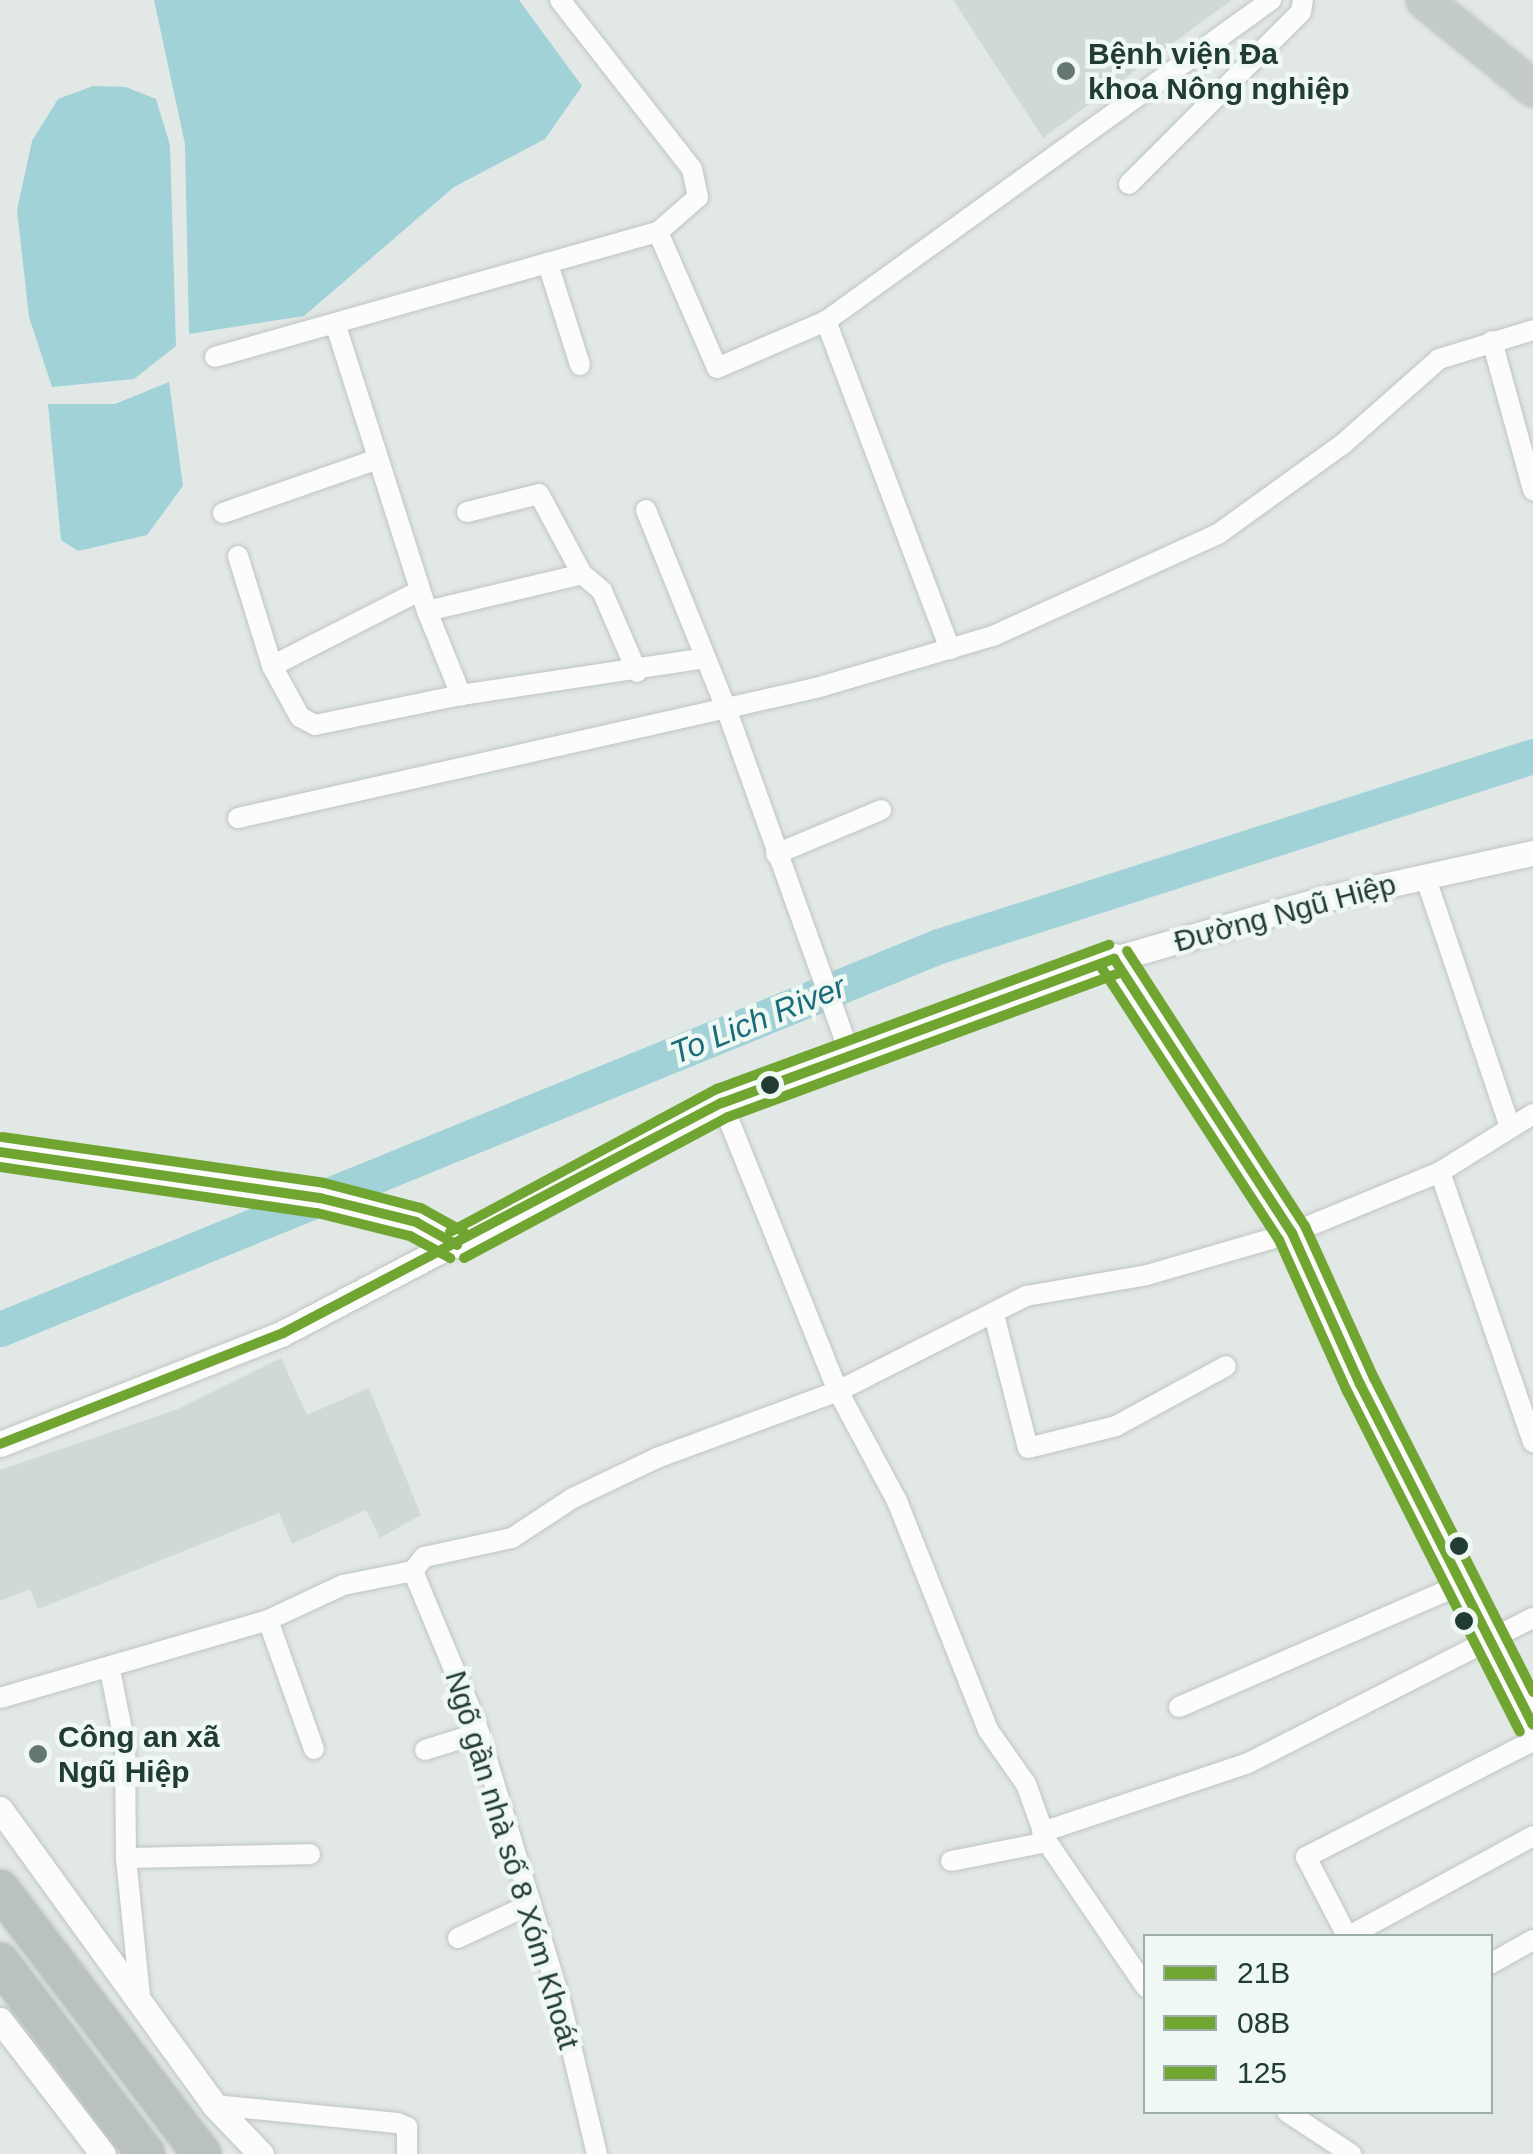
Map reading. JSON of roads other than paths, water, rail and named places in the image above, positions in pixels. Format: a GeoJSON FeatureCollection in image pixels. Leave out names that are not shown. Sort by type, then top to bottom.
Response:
{"type":"FeatureCollection","features":[{"type":"Feature","properties":{"kind":"highway"},"geometry":{"type":"LineString","coordinates":[[1424,0],[1533,88]]}},
{"type":"Feature","properties":{"kind":"highway"},"geometry":{"type":"LineString","coordinates":[[0,1889],[202,2154]]}},
{"type":"Feature","properties":{"kind":"highway"},"geometry":{"type":"LineString","coordinates":[[0,1962],[146,2154]]}},
{"type":"Feature","properties":{"kind":"main road"},"geometry":{"type":"LineString","coordinates":[[1114,960],[1292,1233],[1533,1725]]}},
{"type":"Feature","properties":{"kind":"street"},"geometry":{"type":"LineString","coordinates":[[215,357],[336,326],[658,232],[698,197],[692,170],[560,0]]}},
{"type":"Feature","properties":{"kind":"street"},"geometry":{"type":"LineString","coordinates":[[658,232],[717,368],[826,322],[1271,0]]}},
{"type":"Feature","properties":{"kind":"street"},"geometry":{"type":"LineString","coordinates":[[1129,184],[1300,12],[1303,0]]}},
{"type":"Feature","properties":{"kind":"street"},"geometry":{"type":"LineString","coordinates":[[548,264],[580,365]]}},
{"type":"Feature","properties":{"kind":"street"},"geometry":{"type":"LineString","coordinates":[[826,322],[950,649]]}},
{"type":"Feature","properties":{"kind":"street"},"geometry":{"type":"LineString","coordinates":[[336,326],[423,601],[461,695]]}},
{"type":"Feature","properties":{"kind":"street"},"geometry":{"type":"LineString","coordinates":[[238,818],[726,708],[950,649],[1218,534],[1343,444],[1439,359],[1533,330]]}},
{"type":"Feature","properties":{"kind":"street"},"geometry":{"type":"LineString","coordinates":[[1492,340],[1533,490]]}},
{"type":"Feature","properties":{"kind":"street"},"geometry":{"type":"LineString","coordinates":[[224,513],[378,459]]}},
{"type":"Feature","properties":{"kind":"street"},"geometry":{"type":"LineString","coordinates":[[467,512],[539,494],[582,574],[602,591],[637,672]]}},
{"type":"Feature","properties":{"kind":"street"},"geometry":{"type":"LineString","coordinates":[[646,510],[726,708],[810,953],[848,1047]]}},
{"type":"Feature","properties":{"kind":"street"},"geometry":{"type":"LineString","coordinates":[[238,556],[272,666],[300,716],[315,725],[461,695],[637,672],[705,658]]}},
{"type":"Feature","properties":{"kind":"street"},"geometry":{"type":"LineString","coordinates":[[272,666],[423,601],[582,574]]}},
{"type":"Feature","properties":{"kind":"street"},"geometry":{"type":"LineString","coordinates":[[776,854],[881,810]]}},
{"type":"Feature","properties":{"kind":"street","name":"Đường Ngũ Hiệp"},"geometry":{"type":"LineString","coordinates":[[0,1444],[283,1333],[722,1103],[848,1047],[1114,960],[1425,876],[1533,853]]}},
{"type":"Feature","properties":{"kind":"street"},"geometry":{"type":"LineString","coordinates":[[1425,876],[1510,1126]]}},
{"type":"Feature","properties":{"kind":"street"},"geometry":{"type":"LineString","coordinates":[[722,1103],[838,1392],[897,1500],[980,1714],[1026,1784],[1045,1837],[1143,1983]]}},
{"type":"Feature","properties":{"kind":"street"},"geometry":{"type":"LineString","coordinates":[[0,1698],[110,1670],[268,1620],[343,1584],[413,1570],[424,1557],[512,1538],[573,1498],[657,1458],[838,1392],[1026,1296],[1147,1275],[1292,1233],[1440,1172],[1533,1114]]}},
{"type":"Feature","properties":{"kind":"street"},"geometry":{"type":"LineString","coordinates":[[0,1152],[331,1201],[378,1211],[457,1245]]}},
{"type":"Feature","properties":{"kind":"street"},"geometry":{"type":"LineString","coordinates":[[1440,1172],[1533,1442]]}},
{"type":"Feature","properties":{"kind":"street"},"geometry":{"type":"LineString","coordinates":[[994,1315],[1028,1448],[1116,1426],[1226,1366]]}},
{"type":"Feature","properties":{"kind":"street","name":"Ngõ gần nhà số 8 Xóm Khoát"},"geometry":{"type":"LineString","coordinates":[[413,1570],[478,1734],[531,1904],[597,2154]]}},
{"type":"Feature","properties":{"kind":"street"},"geometry":{"type":"LineString","coordinates":[[1179,1708],[1462,1584]]}},
{"type":"Feature","properties":{"kind":"street"},"geometry":{"type":"LineString","coordinates":[[951,1861],[1045,1837],[1248,1763],[1533,1618]]}},
{"type":"Feature","properties":{"kind":"street"},"geometry":{"type":"LineString","coordinates":[[268,1620],[314,1749]]}},
{"type":"Feature","properties":{"kind":"street"},"geometry":{"type":"LineString","coordinates":[[110,1670],[125,1745],[126,1858],[140,1995]]}},
{"type":"Feature","properties":{"kind":"street"},"geometry":{"type":"LineString","coordinates":[[425,1750],[478,1734]]}},
{"type":"Feature","properties":{"kind":"street"},"geometry":{"type":"LineString","coordinates":[[1347,1934],[1306,1857],[1533,1741]]}},
{"type":"Feature","properties":{"kind":"street"},"geometry":{"type":"LineString","coordinates":[[0,1809],[24,1849],[140,1995],[214,2105],[261,2154]]}},
{"type":"Feature","properties":{"kind":"street"},"geometry":{"type":"LineString","coordinates":[[1352,1934],[1533,1836]]}},
{"type":"Feature","properties":{"kind":"street"},"geometry":{"type":"LineString","coordinates":[[126,1858],[310,1854]]}},
{"type":"Feature","properties":{"kind":"street"},"geometry":{"type":"LineString","coordinates":[[458,1938],[531,1904]]}},
{"type":"Feature","properties":{"kind":"street"},"geometry":{"type":"LineString","coordinates":[[1493,1962],[1533,1940]]}},
{"type":"Feature","properties":{"kind":"street"},"geometry":{"type":"LineString","coordinates":[[0,2020],[102,2154]]}},
{"type":"Feature","properties":{"kind":"street"},"geometry":{"type":"LineString","coordinates":[[214,2105],[398,2123],[407,2127],[407,2154]]}},
{"type":"Feature","properties":{"kind":"street"},"geometry":{"type":"LineString","coordinates":[[1290,2114],[1351,2154]]}},
{"type":"Feature","properties":{"kind":"water"},"geometry":{"type":"Polygon","coordinates":[[[154,0],[519,0],[582,86],[545,139],[454,187],[304,316],[189,334],[185,144],[154,0]]]}},
{"type":"Feature","properties":{"kind":"water"},"geometry":{"type":"Polygon","coordinates":[[[93,86],[126,87],[156,99],[170,145],[176,346],[134,379],[52,387],[29,317],[17,210],[32,141],[58,99],[93,86]]]}},
{"type":"Feature","properties":{"kind":"water"},"geometry":{"type":"Polygon","coordinates":[[[169,382],[183,486],[147,535],[78,551],[61,540],[48,404],[115,404],[169,382]]]}},
{"type":"Feature","properties":{"kind":"waterway","name":"To Lich River"},"geometry":{"type":"LineString","coordinates":[[0,1329],[939,946],[1533,756]]}},
{"type":"Feature","properties":{"kind":"place","name":"Bệnh viện Đa khoa Nông nghiệp"},"geometry":{"type":"Point","coordinates":[1066,71]}},
{"type":"Feature","properties":{"kind":"place","name":"Công an xã Ngũ Hiệp"},"geometry":{"type":"Point","coordinates":[38,1754]}}]}
